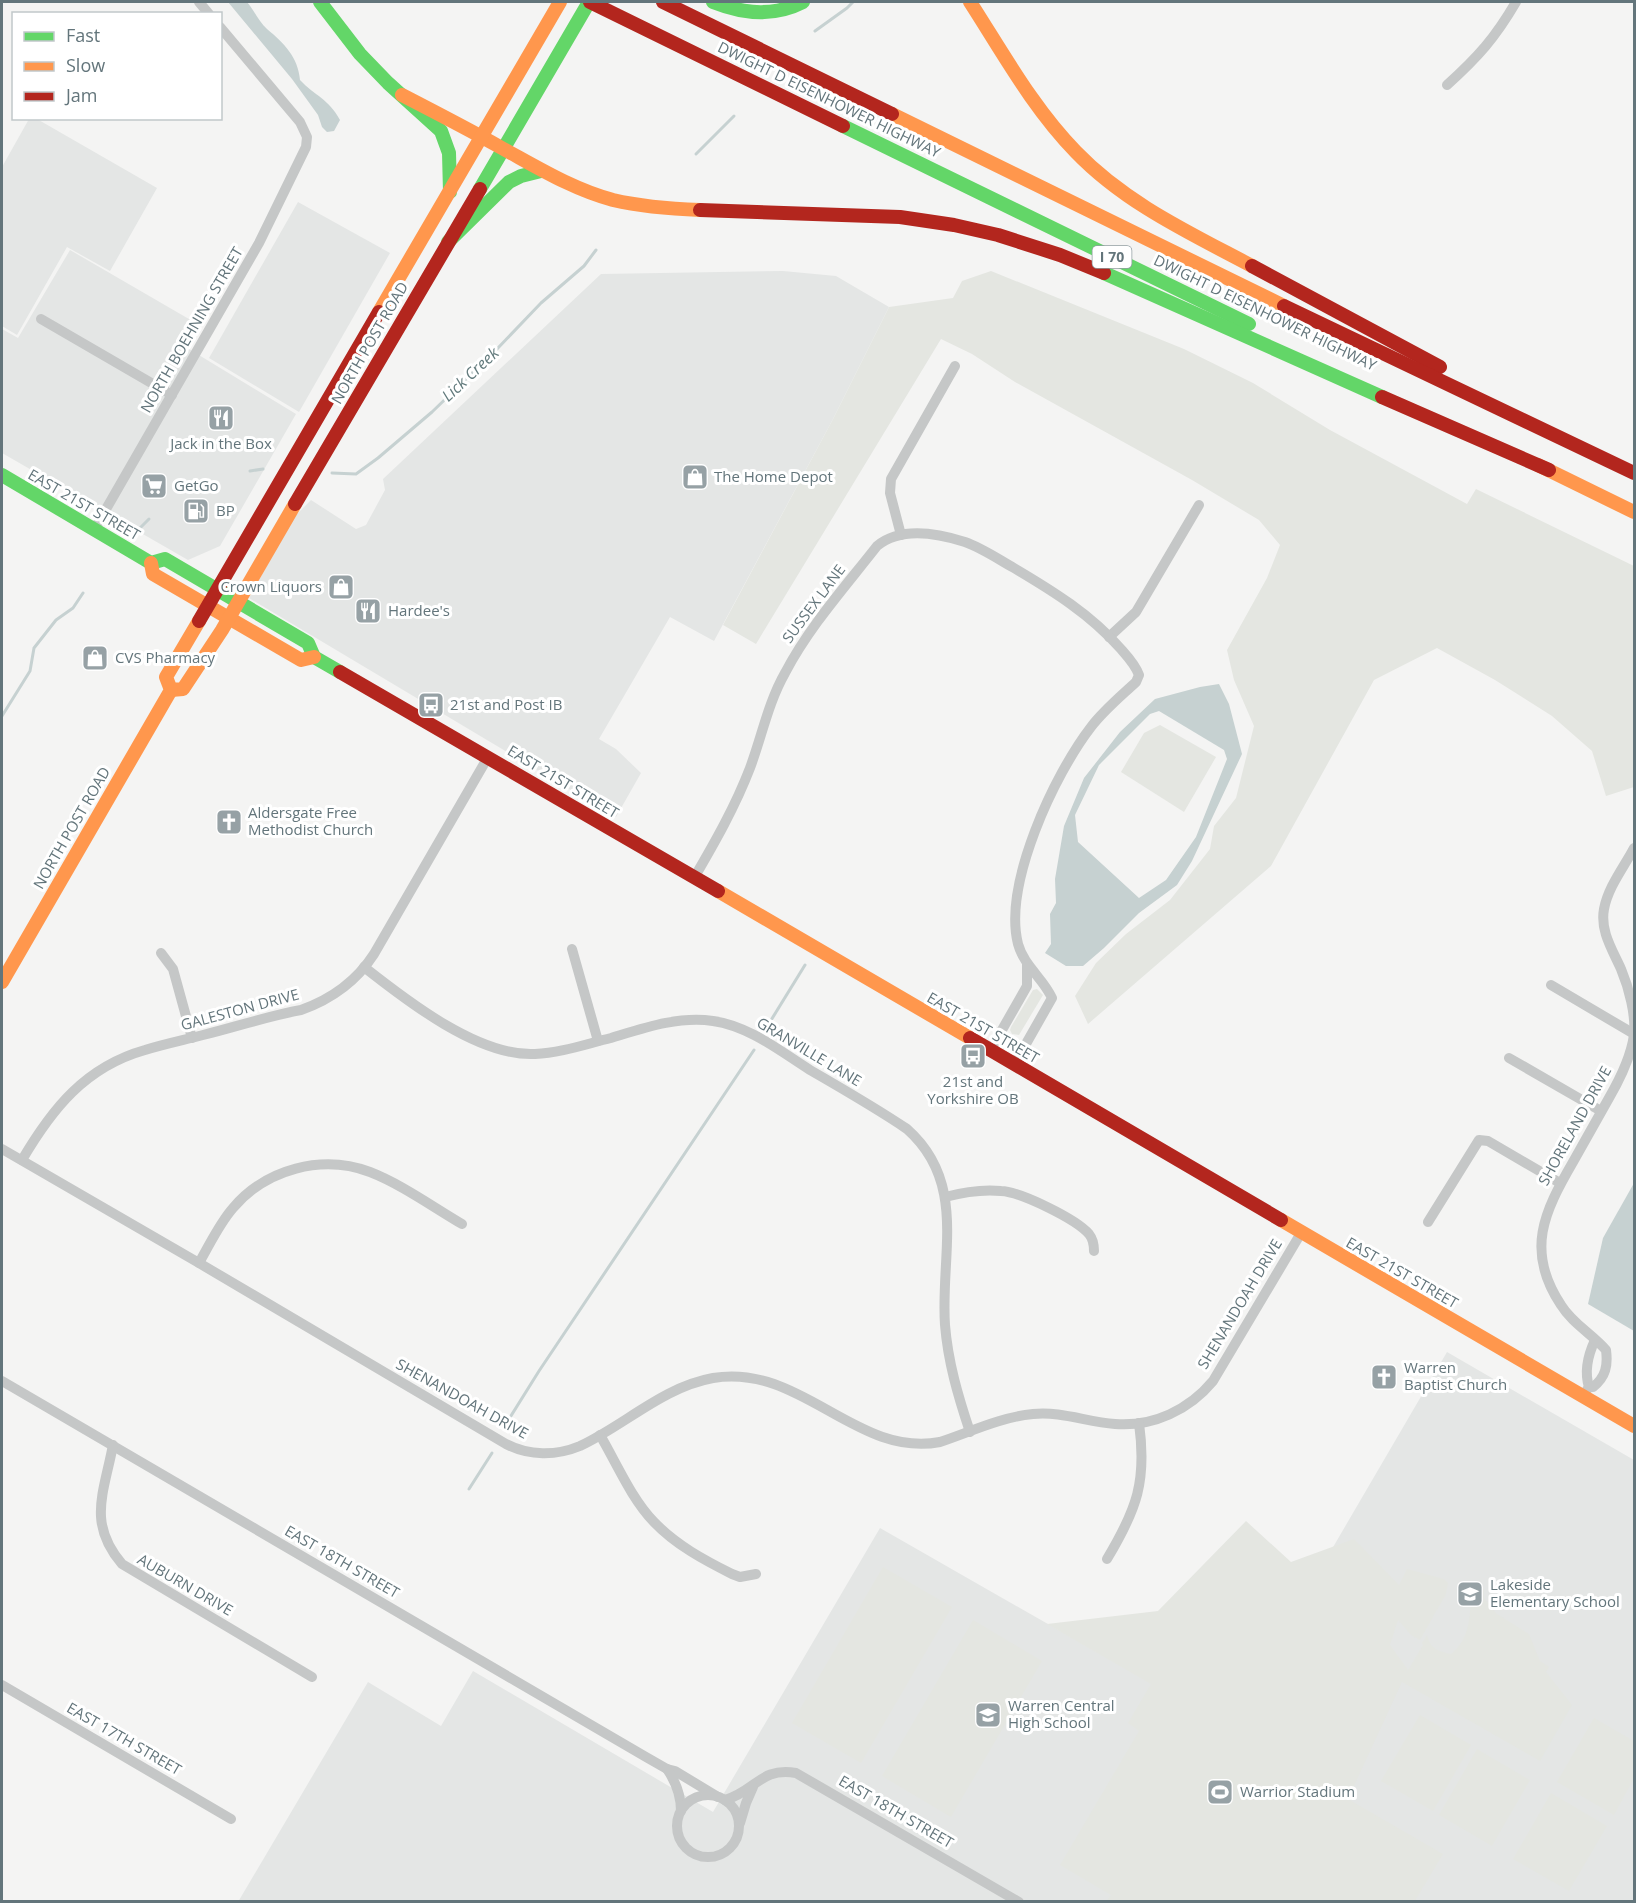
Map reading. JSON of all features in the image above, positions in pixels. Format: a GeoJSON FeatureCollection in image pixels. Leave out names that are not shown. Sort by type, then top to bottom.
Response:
{"type":"FeatureCollection","features":[{"type":"Feature","properties":{"kind":"main road"},"geometry":{"type":"LineString","coordinates":[[320,2],[360,54],[441,131],[446,140],[451,164],[450,192]]}},
{"type":"Feature","properties":{"kind":"main road","name":"NORTH POST ROAD"},"geometry":{"type":"LineString","coordinates":[[171,690],[166,677],[208,607],[268,498],[297,454],[560,2]]}},
{"type":"Feature","properties":{"kind":"main road","name":"NORTH POST ROAD"},"geometry":{"type":"LineString","coordinates":[[171,690],[183,689],[229,618],[502,148],[590,2]]}},
{"type":"Feature","properties":{"kind":"main road","name":"DWIGHT D EISENHOWER HIGHWAY"},"geometry":{"type":"LineString","coordinates":[[590,2],[1635,512]]}},
{"type":"Feature","properties":{"kind":"main road","name":"DWIGHT D EISENHOWER HIGHWAY"},"geometry":{"type":"LineString","coordinates":[[663,2],[1240,285],[1635,473]]}},
{"type":"Feature","properties":{"kind":"main road"},"geometry":{"type":"LineString","coordinates":[[714,2],[735,9],[777,12],[803,2]]}},
{"type":"Feature","properties":{"kind":"main road"},"geometry":{"type":"LineString","coordinates":[[970,2],[1040,108],[1060,134],[1096,171],[1125,194],[1160,217],[1635,473]]}},
{"type":"Feature","properties":{"kind":"main road"},"geometry":{"type":"LineString","coordinates":[[402,95],[541,171],[599,195],[659,207],[695,210],[900,217],[954,225],[1012,239],[1112,275],[1395,404],[1549,470]]}},
{"type":"Feature","properties":{"kind":"main road"},"geometry":{"type":"LineString","coordinates":[[448,242],[509,182],[541,171]]}},
{"type":"Feature","properties":{"kind":"main road","name":"EAST 21ST STREET"},"geometry":{"type":"LineString","coordinates":[[2,476],[151,563],[165,559],[308,643],[314,657],[1300,1233],[1586,1392],[1635,1426]]}},
{"type":"Feature","properties":{"kind":"main road"},"geometry":{"type":"LineString","coordinates":[[268,498],[294,507]]}},
{"type":"Feature","properties":{"kind":"main road","name":"EAST 21ST STREET"},"geometry":{"type":"LineString","coordinates":[[151,563],[153,574],[208,607],[301,660],[314,657]]}},
{"type":"Feature","properties":{"kind":"main road","name":"NORTH POST ROAD"},"geometry":{"type":"LineString","coordinates":[[2,982],[171,690]]}},
{"type":"Feature","properties":{"kind":"street"},"geometry":{"type":"LineString","coordinates":[[1447,85],[1485,49],[1516,2]]}},
{"type":"Feature","properties":{"kind":"street","name":"NORTH BOEHNING STREET"},"geometry":{"type":"LineString","coordinates":[[94,530],[259,243],[305,153],[307,141],[300,122],[222,29]]}},
{"type":"Feature","properties":{"kind":"street"},"geometry":{"type":"LineString","coordinates":[[42,320],[172,395]]}},
{"type":"Feature","properties":{"kind":"street"},"geometry":{"type":"LineString","coordinates":[[955,366],[891,478],[890,493],[900,535],[914,532],[942,536],[970,544],[997,558],[1069,601],[1109,637],[1138,673],[1135,683],[1110,705],[1084,736],[1040,819],[1022,874],[1016,916],[1018,945],[1027,964],[1047,986],[1052,998],[1014,1065]]}},
{"type":"Feature","properties":{"kind":"street"},"geometry":{"type":"LineString","coordinates":[[1109,637],[1136,612],[1199,505]]}},
{"type":"Feature","properties":{"kind":"street","name":"SUSSEX LANE"},"geometry":{"type":"LineString","coordinates":[[694,879],[736,803],[771,703],[791,660],[877,546],[900,535]]}},
{"type":"Feature","properties":{"kind":"street","name":"GALESTON DRIVE"},"geometry":{"type":"LineString","coordinates":[[22,1160],[46,1120],[66,1097],[107,1066],[130,1055],[301,1010],[316,1005],[338,992],[364,967],[488,757]]}},
{"type":"Feature","properties":{"kind":"street","name":"SHORELAND DRIVE"},"geometry":{"type":"LineString","coordinates":[[1586,1392],[1604,1377],[1606,1350],[1561,1306],[1550,1286],[1543,1264],[1541,1244],[1550,1203],[1624,1067],[1634,1034],[1629,993],[1621,969],[1605,936],[1604,914],[1609,893],[1635,848]]}},
{"type":"Feature","properties":{"kind":"street"},"geometry":{"type":"LineString","coordinates":[[572,949],[598,1041]]}},
{"type":"Feature","properties":{"kind":"street"},"geometry":{"type":"LineString","coordinates":[[161,953],[175,974],[192,1038]]}},
{"type":"Feature","properties":{"kind":"street"},"geometry":{"type":"LineString","coordinates":[[990,1051],[1027,986],[1027,964]]}},
{"type":"Feature","properties":{"kind":"street","name":"GRANVILLE LANE"},"geometry":{"type":"LineString","coordinates":[[364,967],[416,1005],[475,1041],[514,1053],[535,1054],[562,1051],[667,1022],[687,1019],[713,1021],[745,1031],[908,1129],[931,1159],[945,1197],[948,1220],[946,1338],[958,1397],[970,1432]]}},
{"type":"Feature","properties":{"kind":"street"},"geometry":{"type":"LineString","coordinates":[[1551,985],[1634,1034]]}},
{"type":"Feature","properties":{"kind":"street"},"geometry":{"type":"LineString","coordinates":[[1509,1058],[1601,1112]]}},
{"type":"Feature","properties":{"kind":"street"},"geometry":{"type":"LineString","coordinates":[[1428,1222],[1481,1139],[1560,1183]]}},
{"type":"Feature","properties":{"kind":"street","name":"SHENANDOAH DRIVE"},"geometry":{"type":"LineString","coordinates":[[2,1149],[515,1449],[540,1453],[562,1451],[579,1446],[683,1386],[730,1377],[755,1378],[781,1385],[873,1434],[907,1443],[930,1443],[1032,1414],[1058,1414],[1114,1424],[1139,1423],[1158,1419],[1196,1398],[1210,1384],[1300,1233]]}},
{"type":"Feature","properties":{"kind":"street"},"geometry":{"type":"LineString","coordinates":[[199,1263],[228,1214],[249,1192],[279,1174],[311,1166],[339,1165],[369,1172],[388,1180],[462,1224]]}},
{"type":"Feature","properties":{"kind":"street"},"geometry":{"type":"LineString","coordinates":[[945,1197],[974,1191],[997,1190],[1014,1193],[1043,1205],[1084,1229],[1092,1238],[1094,1251]]}},
{"type":"Feature","properties":{"kind":"street"},"geometry":{"type":"LineString","coordinates":[[1586,1392],[1588,1363],[1595,1341]]}},
{"type":"Feature","properties":{"kind":"street","name":"EAST 18TH STREET"},"geometry":{"type":"LineString","coordinates":[[2,1381],[722,1799],[743,1793],[762,1777],[771,1773],[783,1771],[796,1773],[1019,1902]]}},
{"type":"Feature","properties":{"kind":"street"},"geometry":{"type":"LineString","coordinates":[[1107,1559],[1125,1529],[1137,1497],[1143,1462],[1139,1423]]}},
{"type":"Feature","properties":{"kind":"street"},"geometry":{"type":"LineString","coordinates":[[600,1435],[639,1502],[654,1523],[681,1546],[732,1574],[740,1577],[756,1574]]}},
{"type":"Feature","properties":{"kind":"street","name":"AUBURN DRIVE"},"geometry":{"type":"LineString","coordinates":[[113,1445],[100,1521],[106,1543],[122,1564],[312,1677]]}},
{"type":"Feature","properties":{"kind":"street","name":"EAST 17TH STREET"},"geometry":{"type":"LineString","coordinates":[[2,1685],[231,1819]]}},
{"type":"Feature","properties":{"kind":"street"},"geometry":{"type":"LineString","coordinates":[[667,1769],[681,1798],[681,1810]]}},
{"type":"Feature","properties":{"kind":"street"},"geometry":{"type":"LineString","coordinates":[[739,1825],[734,1809],[722,1799],[709,1795],[699,1796],[690,1801],[681,1810],[677,1826],[678,1836],[683,1845],[698,1856],[715,1857],[730,1848],[738,1834],[746,1803],[755,1784]]}},
{"type":"Feature","properties":{"kind":"shaded area"},"geometry":{"type":"Polygon","coordinates":[[[228,2],[247,2],[264,26],[284,45],[293,57],[300,80],[326,102],[340,120],[334,131],[327,132],[322,127],[318,115],[292,79],[228,2]]]}},
{"type":"Feature","properties":{"kind":"shaded area"},"geometry":{"type":"Polygon","coordinates":[[[28,120],[39,120],[157,188],[110,271],[67,247],[17,335],[2,326],[2,167],[28,120]]]}},
{"type":"Feature","properties":{"kind":"shaded area"},"geometry":{"type":"Polygon","coordinates":[[[298,202],[390,253],[299,412],[209,358],[298,202]]]}},
{"type":"Feature","properties":{"kind":"shaded area"},"geometry":{"type":"Polygon","coordinates":[[[70,250],[201,326],[189,349],[296,414],[220,546],[188,560],[2,453],[2,329],[18,338],[70,250]]]}},
{"type":"Feature","properties":{"kind":"shaded area"},"geometry":{"type":"Polygon","coordinates":[[[783,271],[836,276],[889,307],[833,419],[714,641],[670,617],[599,739],[616,749],[641,773],[616,817],[249,598],[294,517],[311,500],[356,529],[366,525],[385,490],[383,479],[601,274],[783,271]]]}},
{"type":"Feature","properties":{"kind":"shaded area"},"geometry":{"type":"Polygon","coordinates":[[[991,271],[1184,349],[1253,383],[1330,430],[1467,504],[1476,489],[1634,566],[1634,787],[1606,796],[1592,751],[1552,716],[1495,680],[1437,648],[1374,680],[1271,866],[1088,1024],[1075,996],[1096,963],[1126,934],[1170,900],[1210,849],[1214,826],[1236,798],[1254,726],[1234,680],[1227,650],[1267,578],[1280,545],[1259,520],[1192,480],[1015,382],[972,354],[941,339],[756,644],[723,625],[833,419],[889,307],[953,298],[962,281],[991,271]]]}},
{"type":"Feature","properties":{"kind":"shaded area"},"geometry":{"type":"Polygon","coordinates":[[[1219,684],[1229,704],[1242,754],[1192,861],[1177,885],[1139,913],[1083,966],[1066,966],[1045,953],[1051,944],[1050,914],[1056,903],[1055,879],[1064,826],[1084,778],[1120,732],[1155,699],[1219,684]],[[1159,711],[1150,714],[1099,765],[1075,815],[1078,842],[1139,898],[1166,880],[1196,837],[1227,759],[1224,750],[1159,711]]]}},
{"type":"Feature","properties":{"kind":"shaded area"},"geometry":{"type":"Polygon","coordinates":[[[1160,725],[1216,757],[1184,812],[1121,772],[1144,733],[1160,725]]]}},
{"type":"Feature","properties":{"kind":"shaded area"},"geometry":{"type":"Polygon","coordinates":[[[1037,989],[1043,995],[1019,1035],[1012,1034],[1011,1027],[1033,990],[1037,989]]]}},
{"type":"Feature","properties":{"kind":"shaded area"},"geometry":{"type":"Polygon","coordinates":[[[1634,1183],[1634,1331],[1588,1304],[1603,1238],[1634,1183]]]}},
{"type":"Feature","properties":{"kind":"shaded area","name":"Warren Central High School"},"geometry":{"type":"Polygon","coordinates":[[[1447,1352],[1634,1460],[1634,1901],[238,1902],[368,1682],[441,1726],[473,1671],[713,1812],[880,1528],[1228,1727],[1447,1352]]]}},
{"type":"Feature","properties":{"kind":"shaded area"},"geometry":{"type":"Polygon","coordinates":[[[1246,1521],[1291,1562],[1354,1539],[1399,1585],[1407,1569],[1444,1579],[1448,1583],[1446,1594],[1420,1640],[1411,1635],[1398,1620],[1390,1645],[1408,1670],[1404,1677],[1423,1645],[1427,1635],[1430,1643],[1438,1650],[1451,1654],[1458,1647],[1466,1633],[1472,1589],[1479,1587],[1484,1589],[1484,1598],[1497,1614],[1529,1634],[1540,1661],[1549,1667],[1546,1672],[1572,1705],[1540,1761],[1402,1682],[1348,1799],[1443,1854],[1415,1901],[1107,1901],[1111,1895],[1060,1865],[1139,1731],[1128,1723],[1151,1684],[1047,1624],[1158,1611],[1246,1521]]]}},
{"type":"Feature","properties":{"kind":"shaded area"},"geometry":{"type":"Polygon","coordinates":[[[883,1567],[952,1607],[861,1763],[792,1723],[883,1567]]]}},
{"type":"Feature","properties":{"kind":"shaded area"},"geometry":{"type":"Polygon","coordinates":[[[973,1620],[1042,1661],[951,1817],[882,1776],[973,1620]]]}},
{"type":"Feature","properties":{"kind":"shaded area"},"geometry":{"type":"Polygon","coordinates":[[[1420,1715],[1471,1745],[1433,1811],[1381,1781],[1420,1715]]]}},
{"type":"Feature","properties":{"kind":"shaded area"},"geometry":{"type":"Polygon","coordinates":[[[1594,1718],[1634,1741],[1634,1778],[1614,1815],[1557,1782],[1594,1718]]]}},
{"type":"Feature","properties":{"kind":"shaded area"},"geometry":{"type":"Polygon","coordinates":[[[1477,1749],[1530,1780],[1492,1846],[1439,1815],[1477,1749]]]}},
{"type":"Feature","properties":{"kind":"shaded area"},"geometry":{"type":"Polygon","coordinates":[[[1551,1793],[1607,1826],[1569,1891],[1513,1859],[1551,1793]]]}},
{"type":"Feature","properties":{"kind":"waterway","name":"Lick Creek"},"geometry":{"type":"LineString","coordinates":[[815,31],[853,2]]}},
{"type":"Feature","properties":{"kind":"waterway","name":"Lick Creek"},"geometry":{"type":"LineString","coordinates":[[696,154],[734,116]]}},
{"type":"Feature","properties":{"kind":"waterway","name":"Lick Creek"},"geometry":{"type":"LineString","coordinates":[[332,473],[356,474],[378,458],[432,412],[541,303],[584,266],[596,250]]}},
{"type":"Feature","properties":{"kind":"waterway","name":"Lick Creek"},"geometry":{"type":"LineString","coordinates":[[250,471],[263,469]]}},
{"type":"Feature","properties":{"kind":"waterway","name":"Lick Creek"},"geometry":{"type":"LineString","coordinates":[[139,529],[149,519]]}},
{"type":"Feature","properties":{"kind":"waterway","name":"Lick Creek"},"geometry":{"type":"LineString","coordinates":[[2,716],[30,671],[34,648],[56,620],[73,608],[83,593]]}},
{"type":"Feature","properties":{"kind":"waterway"},"geometry":{"type":"LineString","coordinates":[[765,1030],[805,965]]}},
{"type":"Feature","properties":{"kind":"waterway"},"geometry":{"type":"LineString","coordinates":[[504,1427],[754,1050]]}},
{"type":"Feature","properties":{"kind":"waterway"},"geometry":{"type":"LineString","coordinates":[[469,1489],[492,1453]]}},
{"type":"Feature","properties":{"kind":"traffic: fast"},"geometry":{"type":"LineString","coordinates":[[320,2],[360,54],[441,131],[449,153],[450,192]]}},
{"type":"Feature","properties":{"kind":"traffic: fast"},"geometry":{"type":"LineString","coordinates":[[480,189],[589,2]]}},
{"type":"Feature","properties":{"kind":"traffic: fast"},"geometry":{"type":"LineString","coordinates":[[713,2],[736,9],[758,12],[781,10],[803,2]]}},
{"type":"Feature","properties":{"kind":"traffic: fast"},"geometry":{"type":"LineString","coordinates":[[843,126],[1249,324]]}},
{"type":"Feature","properties":{"kind":"traffic: fast"},"geometry":{"type":"LineString","coordinates":[[448,242],[509,182],[541,171]]}},
{"type":"Feature","properties":{"kind":"traffic: fast"},"geometry":{"type":"LineString","coordinates":[[1104,273],[1382,397]]}},
{"type":"Feature","properties":{"kind":"traffic: fast"},"geometry":{"type":"LineString","coordinates":[[2,475],[151,563],[165,559],[308,643],[314,657],[340,672]]}},
{"type":"Feature","properties":{"kind":"traffic: slow"},"geometry":{"type":"LineString","coordinates":[[379,312],[560,2]]}},
{"type":"Feature","properties":{"kind":"traffic: slow"},"geometry":{"type":"LineString","coordinates":[[970,2],[1019,80],[1046,117],[1060,135],[1095,170],[1115,187],[1159,216],[1252,266]]}},
{"type":"Feature","properties":{"kind":"traffic: slow"},"geometry":{"type":"LineString","coordinates":[[402,95],[541,170],[583,190],[634,204],[700,210]]}},
{"type":"Feature","properties":{"kind":"traffic: slow"},"geometry":{"type":"LineString","coordinates":[[892,114],[1284,306]]}},
{"type":"Feature","properties":{"kind":"traffic: slow"},"geometry":{"type":"LineString","coordinates":[[1538,465],[1634,512]]}},
{"type":"Feature","properties":{"kind":"traffic: slow"},"geometry":{"type":"LineString","coordinates":[[171,690],[183,689],[222,630],[295,504]]}},
{"type":"Feature","properties":{"kind":"traffic: slow"},"geometry":{"type":"LineString","coordinates":[[151,563],[153,574],[301,660],[314,657]]}},
{"type":"Feature","properties":{"kind":"traffic: slow"},"geometry":{"type":"LineString","coordinates":[[2,982],[171,690],[166,677],[199,621]]}},
{"type":"Feature","properties":{"kind":"traffic: slow"},"geometry":{"type":"LineString","coordinates":[[718,891],[970,1038]]}},
{"type":"Feature","properties":{"kind":"traffic: slow"},"geometry":{"type":"LineString","coordinates":[[1281,1220],[1634,1426]]}},
{"type":"Feature","properties":{"kind":"traffic: jam"},"geometry":{"type":"LineString","coordinates":[[590,2],[843,126]]}},
{"type":"Feature","properties":{"kind":"traffic: jam"},"geometry":{"type":"LineString","coordinates":[[663,2],[892,114]]}},
{"type":"Feature","properties":{"kind":"traffic: jam"},"geometry":{"type":"LineString","coordinates":[[295,504],[480,189]]}},
{"type":"Feature","properties":{"kind":"traffic: jam"},"geometry":{"type":"LineString","coordinates":[[700,210],[900,217],[954,225],[998,235],[1060,255],[1104,273]]}},
{"type":"Feature","properties":{"kind":"traffic: jam"},"geometry":{"type":"LineString","coordinates":[[1252,266],[1440,367]]}},
{"type":"Feature","properties":{"kind":"traffic: jam"},"geometry":{"type":"LineString","coordinates":[[1284,306],[1634,473]]}},
{"type":"Feature","properties":{"kind":"traffic: jam"},"geometry":{"type":"LineString","coordinates":[[199,621],[379,312]]}},
{"type":"Feature","properties":{"kind":"traffic: jam"},"geometry":{"type":"LineString","coordinates":[[1382,397],[1549,470]]}},
{"type":"Feature","properties":{"kind":"traffic: jam"},"geometry":{"type":"LineString","coordinates":[[340,672],[718,891]]}},
{"type":"Feature","properties":{"kind":"traffic: jam"},"geometry":{"type":"LineString","coordinates":[[970,1038],[1281,1220]]}},
{"type":"Feature","properties":{"kind":"place","name":"Jack in the Box"},"geometry":{"type":"Point","coordinates":[221,418]}},
{"type":"Feature","properties":{"kind":"place","name":"The Home Depot"},"geometry":{"type":"Point","coordinates":[695,477]}},
{"type":"Feature","properties":{"kind":"place","name":"GetGo"},"geometry":{"type":"Point","coordinates":[154,486]}},
{"type":"Feature","properties":{"kind":"place","name":"BP"},"geometry":{"type":"Point","coordinates":[196,511]}},
{"type":"Feature","properties":{"kind":"place","name":"Crown Liquors"},"geometry":{"type":"Point","coordinates":[341,587]}},
{"type":"Feature","properties":{"kind":"place","name":"Hardee's"},"geometry":{"type":"Point","coordinates":[368,611]}},
{"type":"Feature","properties":{"kind":"place","name":"CVS Pharmacy"},"geometry":{"type":"Point","coordinates":[95,658]}},
{"type":"Feature","properties":{"kind":"place","name":"21st and Post IB"},"geometry":{"type":"Point","coordinates":[431,705]}},
{"type":"Feature","properties":{"kind":"place","name":"Aldersgate Free Methodist Church"},"geometry":{"type":"Point","coordinates":[229,822]}},
{"type":"Feature","properties":{"kind":"place","name":"21st and Yorkshire OB"},"geometry":{"type":"Point","coordinates":[973,1056]}},
{"type":"Feature","properties":{"kind":"place","name":"Warren Baptist Church"},"geometry":{"type":"Point","coordinates":[1384,1377]}},
{"type":"Feature","properties":{"kind":"place","name":"Lakeside Elementary School"},"geometry":{"type":"Point","coordinates":[1470,1594]}},
{"type":"Feature","properties":{"kind":"place","name":"Warren Central High School"},"geometry":{"type":"Point","coordinates":[988,1715]}},
{"type":"Feature","properties":{"kind":"place","name":"Warrior Stadium"},"geometry":{"type":"Point","coordinates":[1220,1792]}}]}
